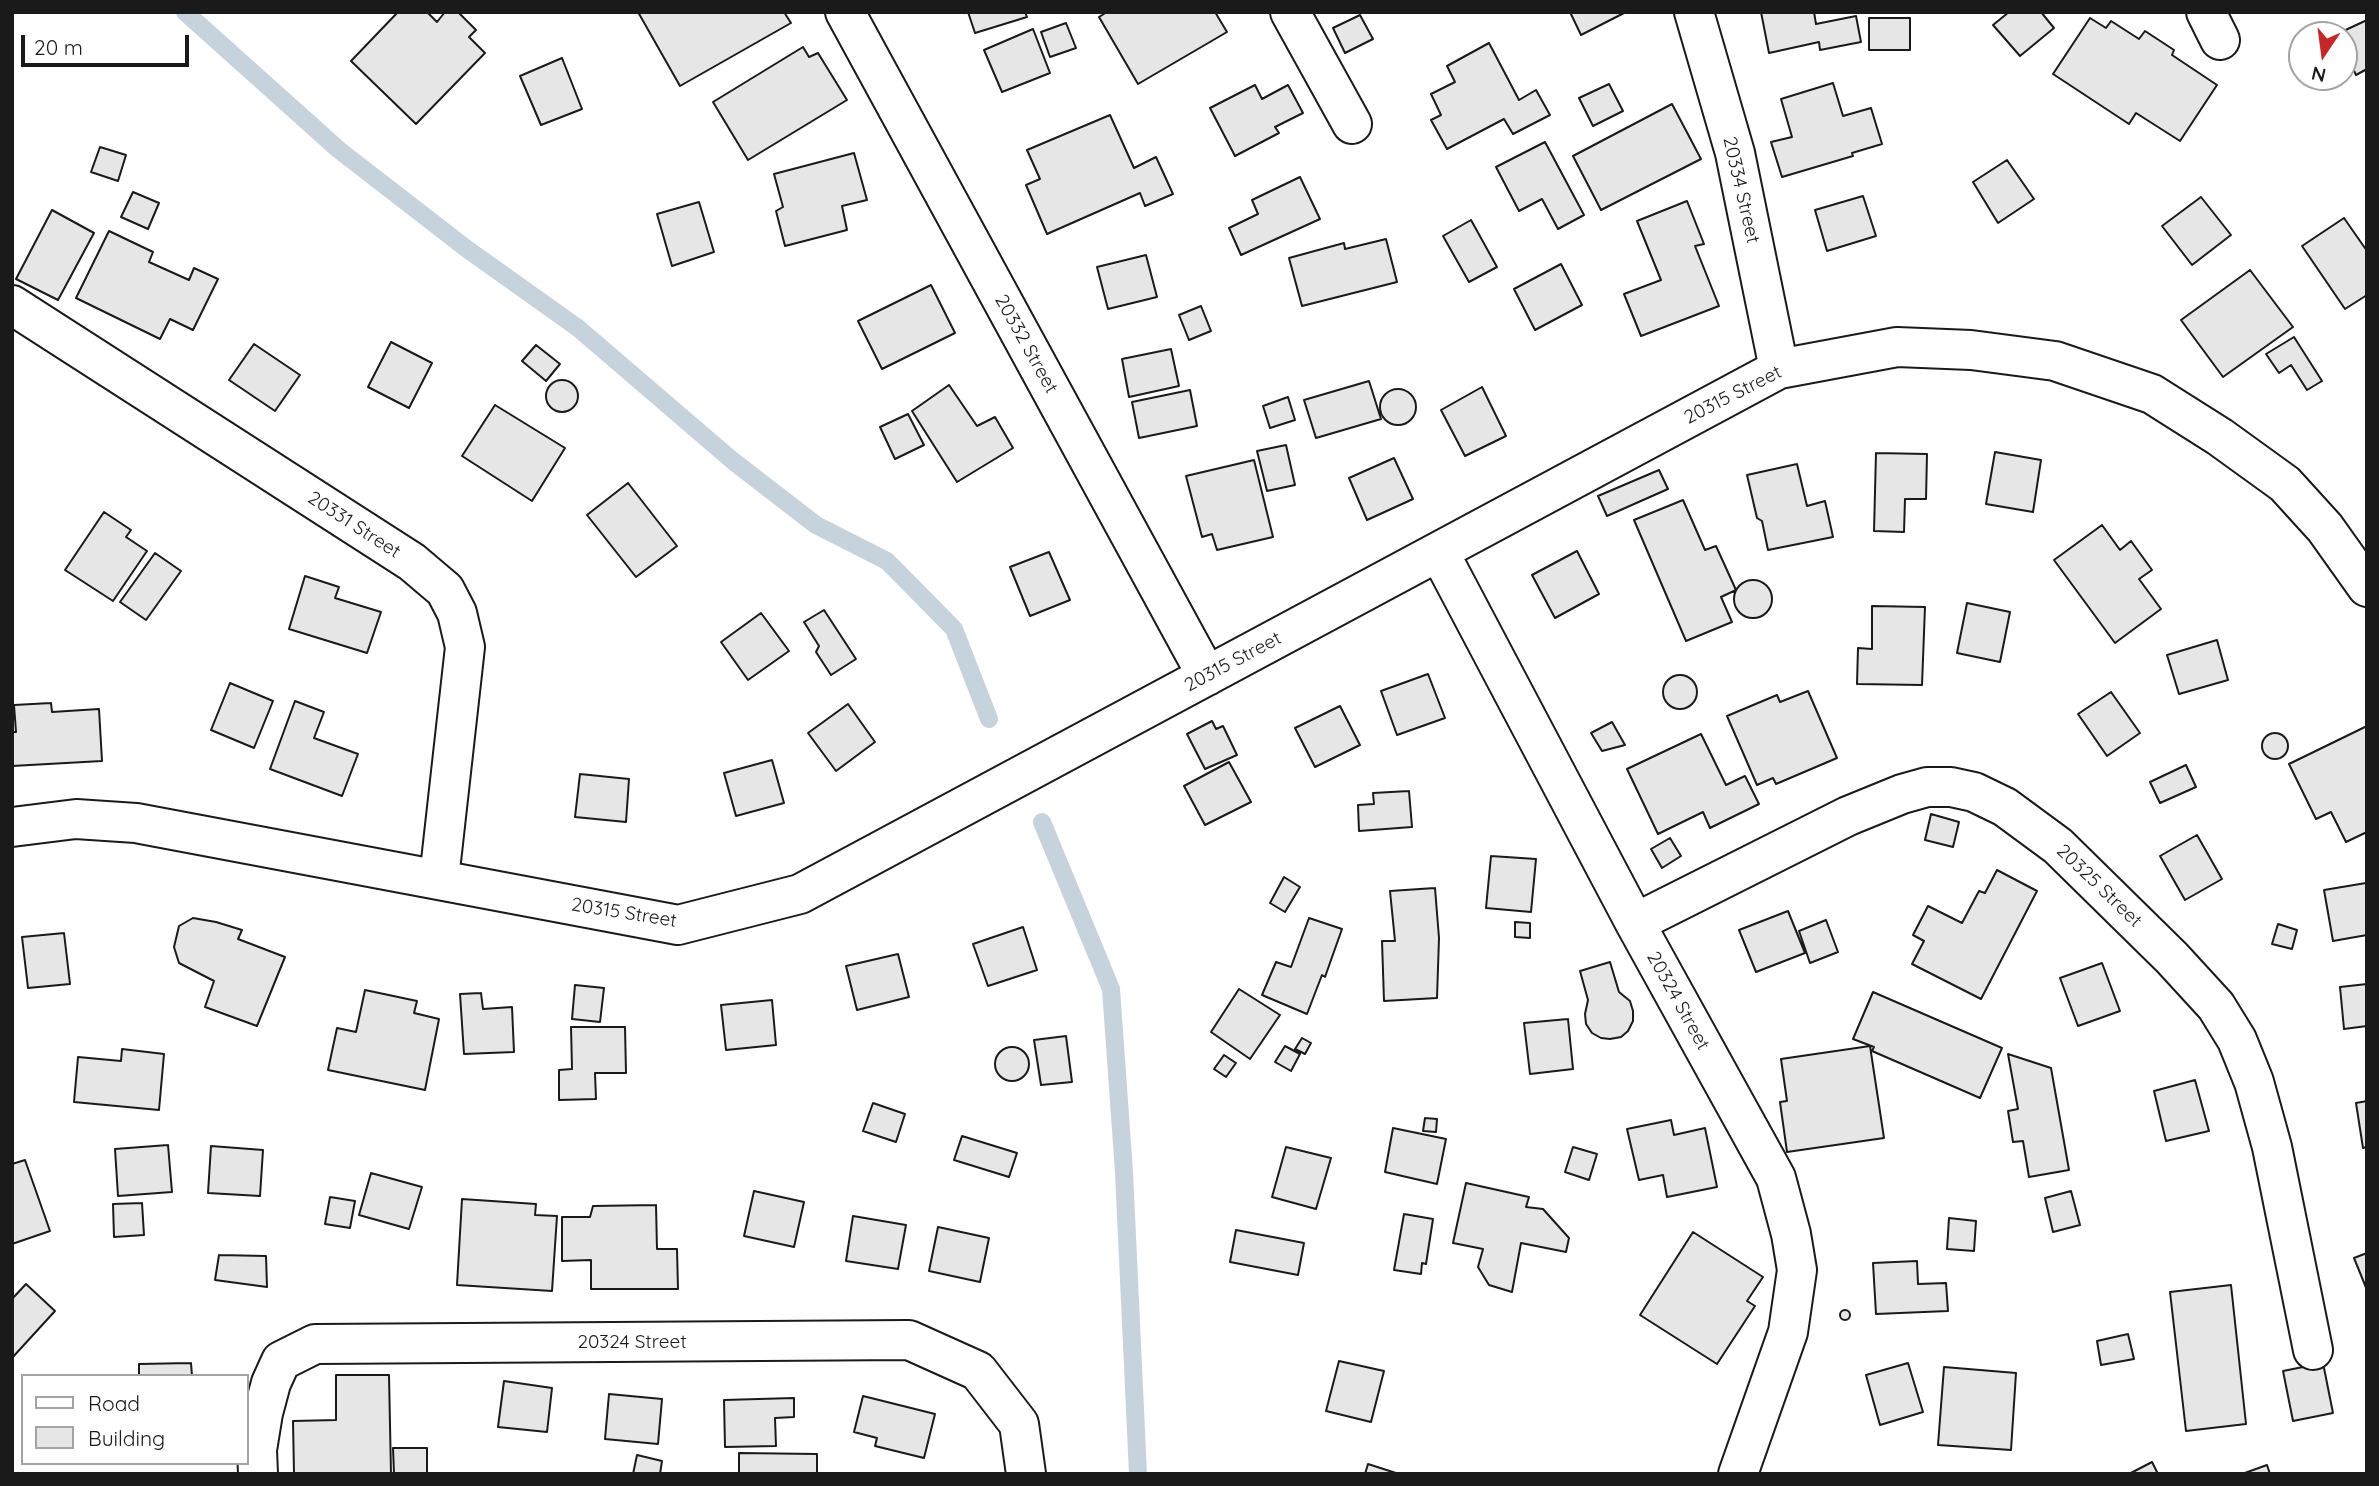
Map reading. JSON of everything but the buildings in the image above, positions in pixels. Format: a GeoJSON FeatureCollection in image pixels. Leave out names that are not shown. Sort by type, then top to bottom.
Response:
{"type":"FeatureCollection","features":[{"type":"Feature","properties":{"kind":"street","name":"20332 Street"},"geometry":{"type":"LineString","coordinates":[[845,12],[1207,676]]}},
{"type":"Feature","properties":{"kind":"street"},"geometry":{"type":"LineString","coordinates":[[1290,12],[1352,124]]}},
{"type":"Feature","properties":{"kind":"street","name":"20334 Street"},"geometry":{"type":"LineString","coordinates":[[1694,12],[1735,153],[1779,369]]}},
{"type":"Feature","properties":{"kind":"street","name":"20331 Street"},"geometry":{"type":"LineString","coordinates":[[12,305],[412,562],[445,590],[457,613],[465,647],[439,879]]}},
{"type":"Feature","properties":{"kind":"street","name":"20315 Street"},"geometry":{"type":"LineString","coordinates":[[12,827],[76,819],[136,823],[678,925],[800,894],[1779,369],[1897,348],[1970,350],[2055,361],[2152,394],[2220,436],[2285,484],[2325,528],[2367,587]]}},
{"type":"Feature","properties":{"kind":"street","name":"20324 Street"},"geometry":{"type":"LineString","coordinates":[[1439,552],[1635,923],[1776,1178],[1791,1234],[1797,1270],[1788,1332],[1738,1474]]}},
{"type":"Feature","properties":{"kind":"street","name":"20325 Street"},"geometry":{"type":"LineString","coordinates":[[1635,923],[1848,816],[1902,794],[1927,787],[1951,788],[1974,792],[2006,807],[2058,846],[2172,958],[2216,1006],[2236,1040],[2254,1082],[2272,1147],[2313,1350]]}},
{"type":"Feature","properties":{"kind":"street","name":"20324 Street"},"geometry":{"type":"LineString","coordinates":[[258,1474],[257,1450],[271,1383],[281,1361],[315,1344],[895,1340],[909,1340],[978,1371],[1019,1424],[1026,1474]]}},
{"type":"Feature","properties":{"kind":"waterway"},"geometry":{"type":"LineString","coordinates":[[185,12],[339,150],[467,249],[578,328],[733,461],[816,525],[887,561],[954,629],[989,719]]}},
{"type":"Feature","properties":{"kind":"waterway"},"geometry":{"type":"LineString","coordinates":[[1042,822],[1111,989],[1124,1172],[1138,1474]]}}]}
